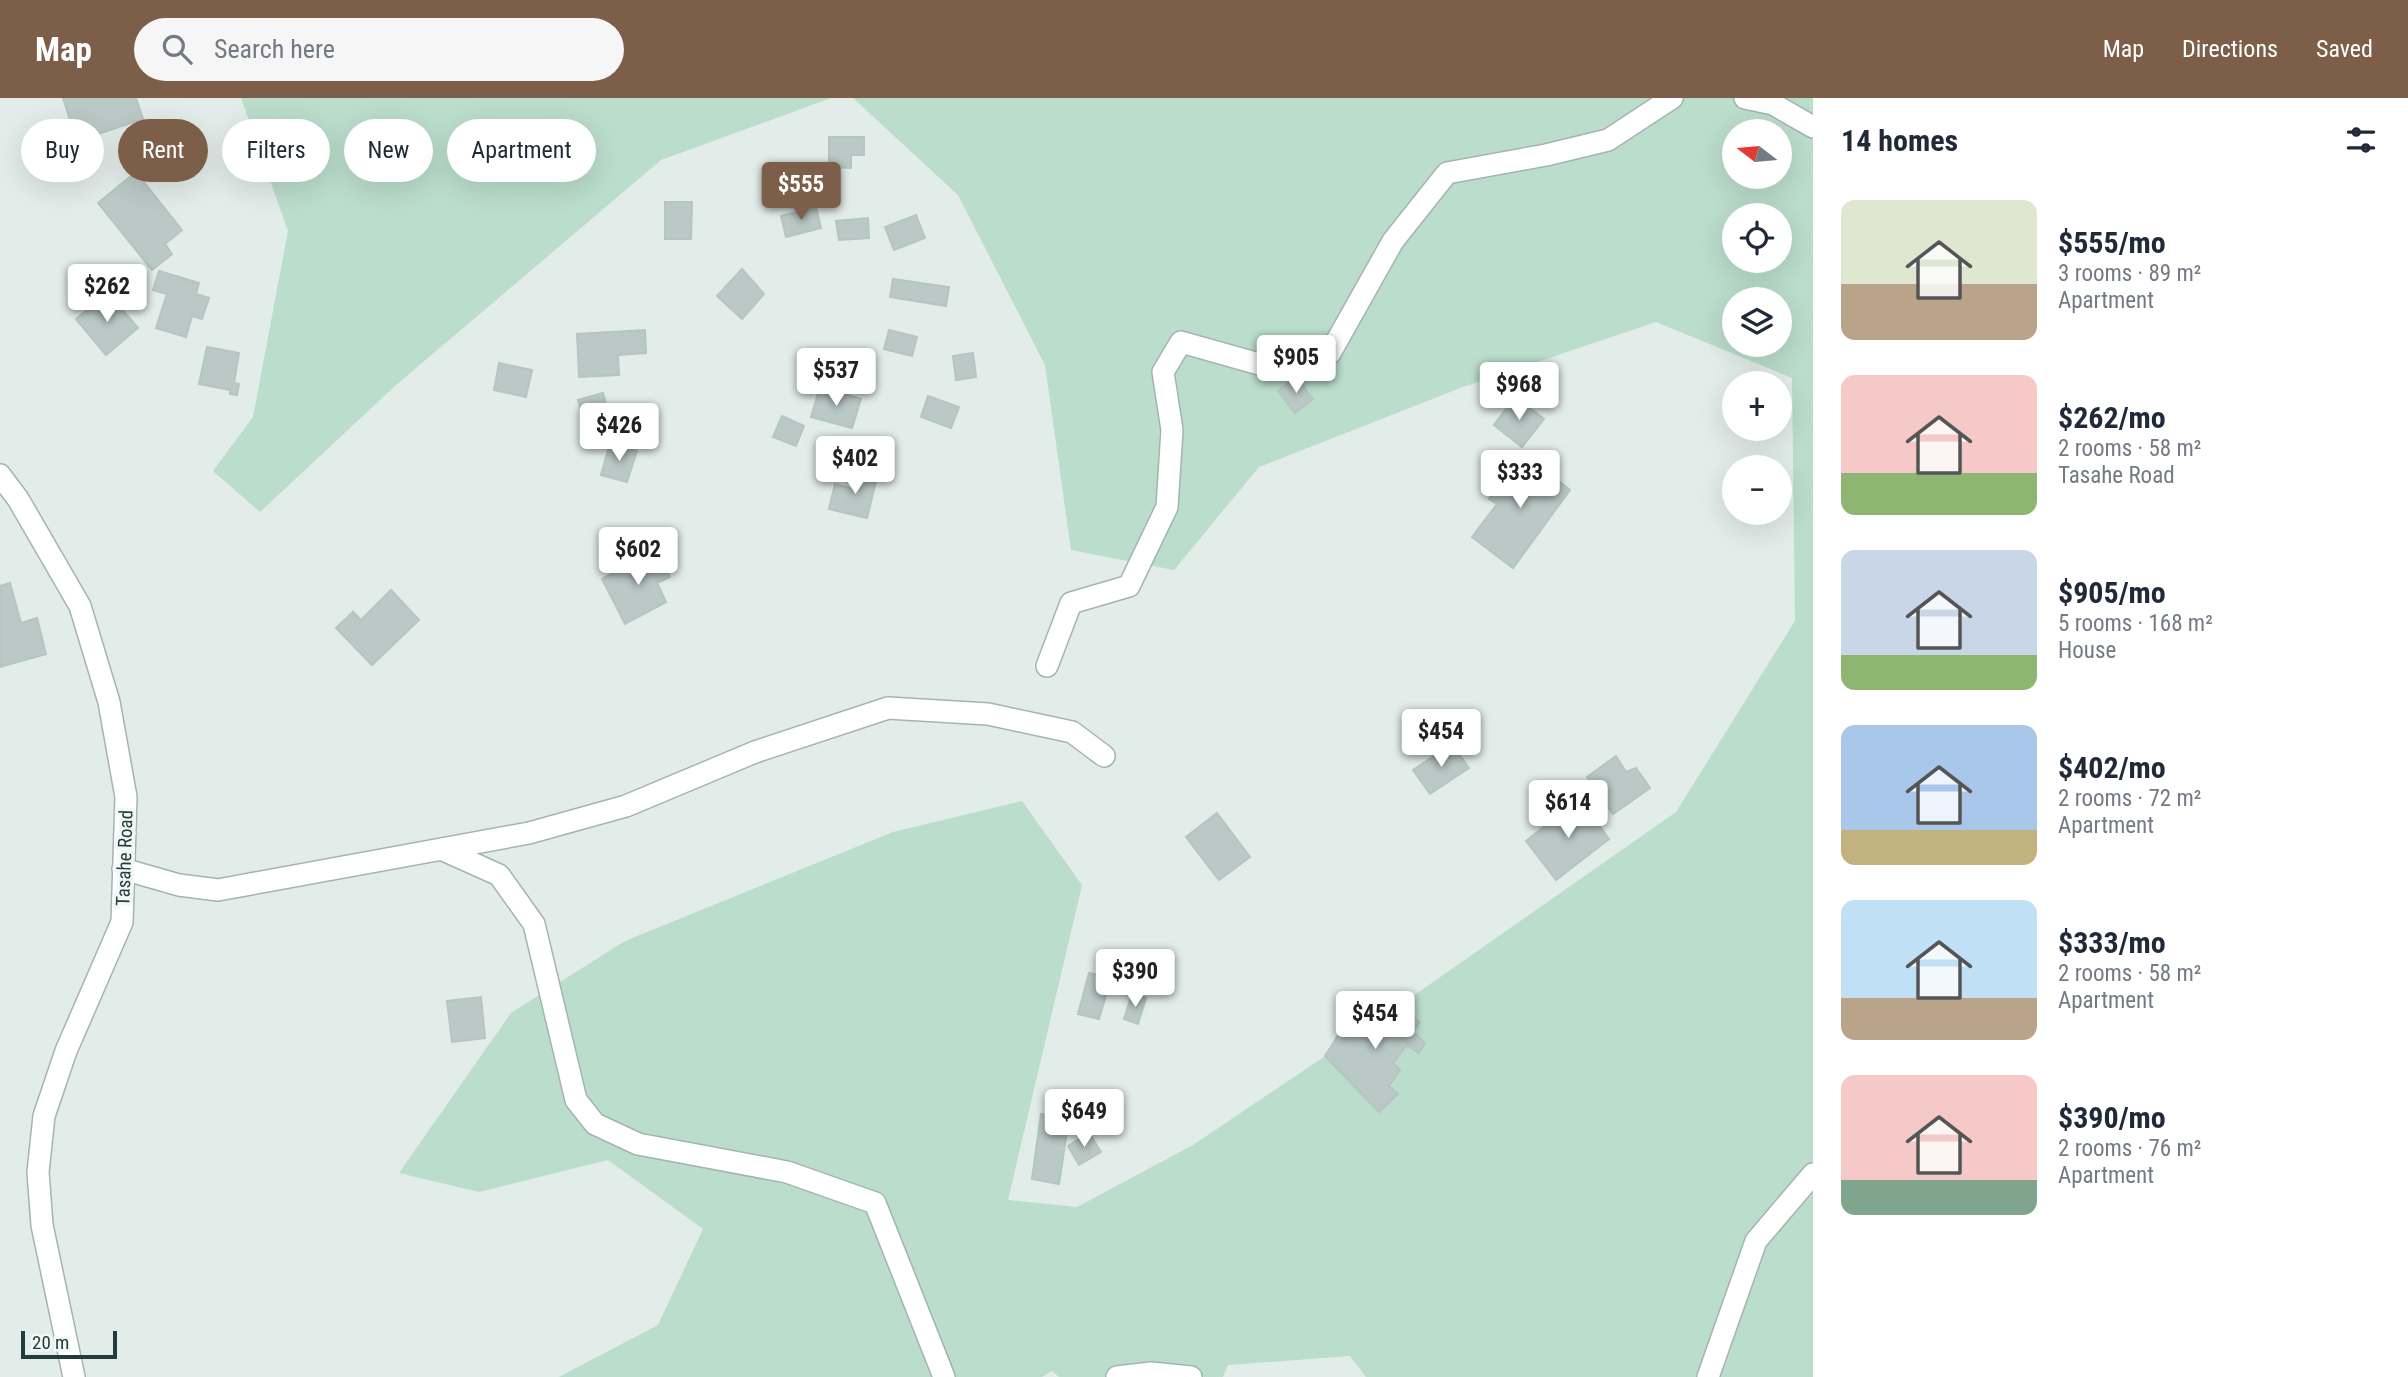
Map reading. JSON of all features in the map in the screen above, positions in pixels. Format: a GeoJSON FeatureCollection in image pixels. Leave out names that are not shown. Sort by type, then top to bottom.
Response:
{"type":"FeatureCollection","features":[{"type":"Feature","properties":{"kind":"street"},"geometry":{"type":"LineString","coordinates":[[1046,666],[1071,603],[1129,586],[1167,507],[1172,430],[1163,372],[1181,342],[1273,368],[1330,353],[1393,241],[1447,173],[1546,155],[1608,140],[1672,98]]}},
{"type":"Feature","properties":{"kind":"street"},"geometry":{"type":"LineString","coordinates":[[1745,98],[1773,104],[1813,127]]}},
{"type":"Feature","properties":{"kind":"street","name":"Tasahe Road"},"geometry":{"type":"LineString","coordinates":[[0,475],[18,499],[80,606],[109,702],[126,797],[122,922],[66,1051],[44,1116],[38,1172],[43,1226],[74,1377]]}},
{"type":"Feature","properties":{"kind":"street"},"geometry":{"type":"LineString","coordinates":[[123,869],[179,885],[218,890],[529,833],[626,806],[755,752],[888,708],[988,714],[1072,732],[1104,756]]}},
{"type":"Feature","properties":{"kind":"street"},"geometry":{"type":"LineString","coordinates":[[441,849],[499,875],[534,924],[576,1100],[595,1124],[638,1144],[787,1172],[875,1203],[944,1377]]}},
{"type":"Feature","properties":{"kind":"street"},"geometry":{"type":"LineString","coordinates":[[1708,1377],[1756,1241],[1813,1174]]}},
{"type":"Feature","properties":{"kind":"street"},"geometry":{"type":"LineString","coordinates":[[1117,1377],[1151,1373],[1191,1377]]}},
{"type":"Feature","properties":{"kind":"green space"},"geometry":{"type":"Polygon","coordinates":[[[241,98],[831,98],[661,160],[396,385],[260,512],[213,471],[253,417],[288,231],[271,182],[330,182],[330,119],[248,119],[241,98]]]}},
{"type":"Feature","properties":{"kind":"green space"},"geometry":{"type":"Polygon","coordinates":[[[853,98],[1813,98],[1813,1377],[1366,1377],[1350,1356],[1228,1365],[1223,1377],[1059,1377],[1052,1371],[1042,1377],[559,1377],[658,1325],[703,1229],[608,1160],[479,1192],[399,1173],[511,1013],[625,941],[893,832],[1022,801],[1082,885],[1008,1200],[1077,1207],[1193,1145],[1386,1015],[1676,812],[1795,621],[1792,371],[1775,371],[1741,357],[1792,357],[1792,287],[1722,287],[1722,349],[1656,322],[1463,387],[1259,467],[1174,570],[1071,550],[1045,365],[958,195],[853,98]]]}},
{"type":"Feature","properties":{"kind":"building"},"geometry":{"type":"Polygon","coordinates":[[[63,98],[136,98],[143,119],[118,119],[118,127],[104,132],[104,119],[70,119],[63,98]]]}},
{"type":"Feature","properties":{"kind":"building"},"geometry":{"type":"Polygon","coordinates":[[[829,137],[864,137],[864,155],[851,155],[851,168],[829,167],[829,137]]]}},
{"type":"Feature","properties":{"kind":"building"},"geometry":{"type":"Polygon","coordinates":[[[124,182],[144,182],[182,230],[165,244],[172,254],[152,270],[98,203],[124,182]]]}},
{"type":"Feature","properties":{"kind":"building"},"geometry":{"type":"Polygon","coordinates":[[[665,202],[692,202],[691,239],[665,239],[665,202]]]}},
{"type":"Feature","properties":{"kind":"building"},"geometry":{"type":"Polygon","coordinates":[[[816,207],[821,228],[786,237],[781,216],[816,207]]]}},
{"type":"Feature","properties":{"kind":"building"},"geometry":{"type":"Polygon","coordinates":[[[916,215],[925,238],[894,250],[885,227],[916,215]]]}},
{"type":"Feature","properties":{"kind":"building"},"geometry":{"type":"Polygon","coordinates":[[[868,218],[869,238],[839,240],[836,221],[868,218]]]}},
{"type":"Feature","properties":{"kind":"building"},"geometry":{"type":"Polygon","coordinates":[[[742,269],[764,294],[742,319],[717,296],[742,269]]]}},
{"type":"Feature","properties":{"kind":"building"},"geometry":{"type":"Polygon","coordinates":[[[159,271],[199,283],[196,294],[209,298],[202,319],[192,316],[186,337],[156,328],[167,294],[153,290],[159,271]]]}},
{"type":"Feature","properties":{"kind":"building"},"geometry":{"type":"Polygon","coordinates":[[[893,279],[949,287],[946,306],[890,297],[893,279]]]}},
{"type":"Feature","properties":{"kind":"building"},"geometry":{"type":"Polygon","coordinates":[[[107,292],[138,328],[106,355],[76,319],[107,292]]]}},
{"type":"Feature","properties":{"kind":"building"},"geometry":{"type":"Polygon","coordinates":[[[645,330],[646,353],[618,355],[619,375],[579,377],[577,334],[645,330]]]}},
{"type":"Feature","properties":{"kind":"building"},"geometry":{"type":"Polygon","coordinates":[[[889,330],[917,337],[912,356],[884,349],[889,330]]]}},
{"type":"Feature","properties":{"kind":"building"},"geometry":{"type":"Polygon","coordinates":[[[207,347],[239,353],[234,383],[239,384],[237,395],[230,394],[230,390],[199,384],[207,347]]]}},
{"type":"Feature","properties":{"kind":"building"},"geometry":{"type":"Polygon","coordinates":[[[973,353],[976,377],[956,380],[953,356],[973,353]]]}},
{"type":"Feature","properties":{"kind":"building"},"geometry":{"type":"Polygon","coordinates":[[[499,363],[532,370],[526,397],[494,390],[499,363]]]}},
{"type":"Feature","properties":{"kind":"building"},"geometry":{"type":"Polygon","coordinates":[[[1296,377],[1313,399],[1295,413],[1278,391],[1296,377]]]}},
{"type":"Feature","properties":{"kind":"building"},"geometry":{"type":"Polygon","coordinates":[[[820,387],[861,399],[852,428],[811,417],[820,387]]]}},
{"type":"Feature","properties":{"kind":"building"},"geometry":{"type":"Polygon","coordinates":[[[603,393],[610,418],[586,426],[578,400],[603,393]]]}},
{"type":"Feature","properties":{"kind":"building"},"geometry":{"type":"Polygon","coordinates":[[[928,396],[959,407],[951,428],[921,417],[928,396]]]}},
{"type":"Feature","properties":{"kind":"building"},"geometry":{"type":"Polygon","coordinates":[[[1515,397],[1544,419],[1522,447],[1494,425],[1515,397]]]}},
{"type":"Feature","properties":{"kind":"building"},"geometry":{"type":"Polygon","coordinates":[[[782,416],[804,426],[796,446],[773,437],[782,416]]]}},
{"type":"Feature","properties":{"kind":"building"},"geometry":{"type":"Polygon","coordinates":[[[610,443],[637,451],[627,482],[601,475],[610,443]]]}},
{"type":"Feature","properties":{"kind":"building"},"geometry":{"type":"Polygon","coordinates":[[[1523,453],[1570,490],[1513,568],[1472,537],[1497,504],[1489,499],[1523,453]]]}},
{"type":"Feature","properties":{"kind":"building"},"geometry":{"type":"Polygon","coordinates":[[[858,472],[877,477],[867,518],[829,509],[835,484],[853,489],[858,472]]]}},
{"type":"Feature","properties":{"kind":"building"},"geometry":{"type":"Polygon","coordinates":[[[657,551],[670,577],[657,583],[666,602],[625,624],[602,579],[657,551]]]}},
{"type":"Feature","properties":{"kind":"building"},"geometry":{"type":"Polygon","coordinates":[[[10,583],[21,623],[37,618],[46,654],[0,667],[0,586],[10,583]]]}},
{"type":"Feature","properties":{"kind":"building"},"geometry":{"type":"Polygon","coordinates":[[[391,590],[419,620],[372,665],[336,628],[353,612],[361,620],[391,590]]]}},
{"type":"Feature","properties":{"kind":"building"},"geometry":{"type":"Polygon","coordinates":[[[1452,744],[1469,768],[1430,794],[1413,770],[1452,744]]]}},
{"type":"Feature","properties":{"kind":"building"},"geometry":{"type":"Polygon","coordinates":[[[1616,756],[1626,772],[1636,768],[1650,788],[1613,814],[1587,777],[1616,756]]]}},
{"type":"Feature","properties":{"kind":"building"},"geometry":{"type":"Polygon","coordinates":[[[1580,799],[1609,839],[1556,880],[1526,841],[1580,799]]]}},
{"type":"Feature","properties":{"kind":"building"},"geometry":{"type":"Polygon","coordinates":[[[1217,813],[1250,857],[1219,880],[1186,837],[1217,813]]]}},
{"type":"Feature","properties":{"kind":"building"},"geometry":{"type":"Polygon","coordinates":[[[1089,973],[1111,978],[1099,1019],[1078,1014],[1089,973]]]}},
{"type":"Feature","properties":{"kind":"building"},"geometry":{"type":"Polygon","coordinates":[[[1132,994],[1146,998],[1138,1024],[1124,1019],[1132,994]]]}},
{"type":"Feature","properties":{"kind":"building"},"geometry":{"type":"Polygon","coordinates":[[[481,997],[485,1038],[452,1042],[447,1001],[481,997]]]}},
{"type":"Feature","properties":{"kind":"building"},"geometry":{"type":"Polygon","coordinates":[[[1383,997],[1420,1022],[1413,1032],[1425,1043],[1419,1053],[1407,1045],[1393,1063],[1400,1070],[1389,1086],[1398,1094],[1379,1112],[1325,1056],[1349,1018],[1361,1025],[1383,997]]]}},
{"type":"Feature","properties":{"kind":"building"},"geometry":{"type":"Polygon","coordinates":[[[1041,1114],[1069,1118],[1059,1184],[1032,1179],[1041,1114]]]}},
{"type":"Feature","properties":{"kind":"building"},"geometry":{"type":"Polygon","coordinates":[[[1089,1133],[1101,1152],[1079,1165],[1068,1146],[1089,1133]]]}}]}
